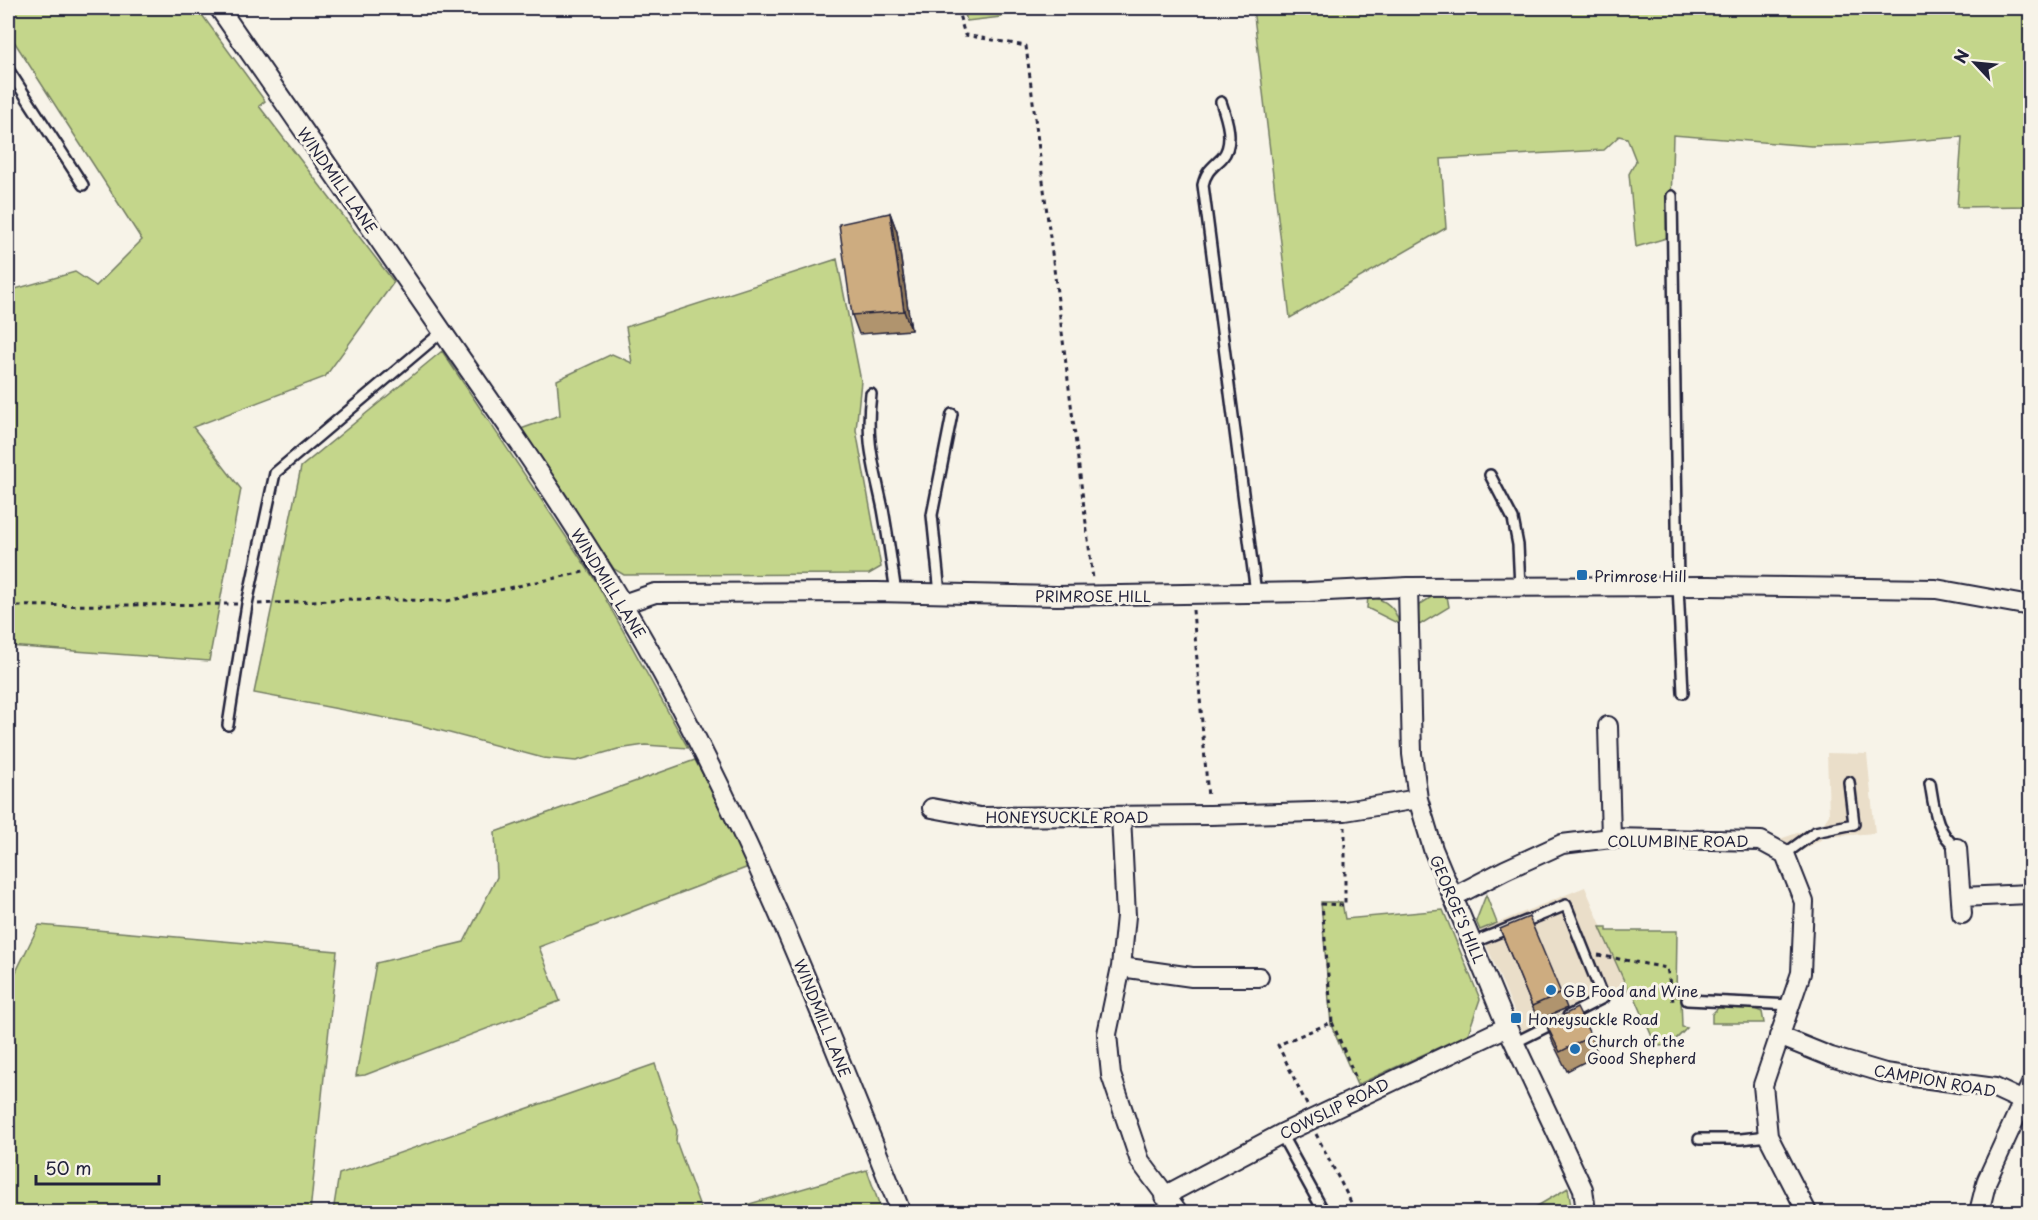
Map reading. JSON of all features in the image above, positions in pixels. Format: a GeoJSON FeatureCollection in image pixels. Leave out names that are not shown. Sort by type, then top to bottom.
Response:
{"type":"FeatureCollection","features":[{"type":"Feature","properties":{"kind":"street","name":"WINDMILL LANE"},"geometry":{"type":"LineString","coordinates":[[219,8],[443,331],[601,567],[622,604],[734,813],[807,975],[901,1212]]}},
{"type":"Feature","properties":{"kind":"street","name":"PRIMROSE HILL"},"geometry":{"type":"LineString","coordinates":[[622,604],[656,593],[1095,595],[1256,593],[1408,587],[1678,586],[1935,589],[2031,606]]}},
{"type":"Feature","properties":{"kind":"street","name":"GEORGE'S HILL"},"geometry":{"type":"LineString","coordinates":[[1408,587],[1412,754],[1418,800],[1433,849],[1510,1035],[1583,1189],[1586,1212]]}},
{"type":"Feature","properties":{"kind":"street"},"geometry":{"type":"LineString","coordinates":[[1608,726],[1611,838]]}},
{"type":"Feature","properties":{"kind":"street","name":"HONEYSUCKLE ROAD"},"geometry":{"type":"LineString","coordinates":[[932,808],[980,817],[1210,815],[1345,811],[1418,800]]}},
{"type":"Feature","properties":{"kind":"street"},"geometry":{"type":"LineString","coordinates":[[1121,816],[1126,916],[1121,967],[1107,1034],[1110,1075],[1140,1161],[1178,1212]]}},
{"type":"Feature","properties":{"kind":"street","name":"COLUMBINE ROAD"},"geometry":{"type":"LineString","coordinates":[[1453,897],[1562,844],[1611,838],[1761,841],[1785,854]]}},
{"type":"Feature","properties":{"kind":"street"},"geometry":{"type":"LineString","coordinates":[[1957,848],[1961,906],[2031,894]]}},
{"type":"Feature","properties":{"kind":"street"},"geometry":{"type":"LineString","coordinates":[[1785,854],[1804,902],[1801,973],[1762,1085],[1768,1136],[1807,1212]]}},
{"type":"Feature","properties":{"kind":"street"},"geometry":{"type":"LineString","coordinates":[[1121,967],[1192,977],[1259,977]]}},
{"type":"Feature","properties":{"kind":"street","name":"COWSLIP ROAD"},"geometry":{"type":"LineString","coordinates":[[1164,1196],[1281,1134],[1314,1125],[1363,1094],[1510,1035]]}},
{"type":"Feature","properties":{"kind":"street","name":"CAMPION ROAD"},"geometry":{"type":"LineString","coordinates":[[1779,1036],[1831,1057],[1885,1073],[2027,1093],[1987,1180],[1979,1212]]}},
{"type":"Feature","properties":{"kind":"lane"},"geometry":{"type":"LineString","coordinates":[[8,69],[82,185]]}},
{"type":"Feature","properties":{"kind":"lane"},"geometry":{"type":"LineString","coordinates":[[1221,102],[1229,130],[1226,152],[1206,172],[1203,185],[1256,593]]}},
{"type":"Feature","properties":{"kind":"lane"},"geometry":{"type":"LineString","coordinates":[[1672,196],[1678,586],[1683,693]]}},
{"type":"Feature","properties":{"kind":"lane"},"geometry":{"type":"LineString","coordinates":[[228,725],[248,604],[275,473],[443,331]]}},
{"type":"Feature","properties":{"kind":"lane"},"geometry":{"type":"LineString","coordinates":[[872,394],[867,424],[870,455],[888,536],[896,593]]}},
{"type":"Feature","properties":{"kind":"lane"},"geometry":{"type":"LineString","coordinates":[[940,594],[932,514],[952,414]]}},
{"type":"Feature","properties":{"kind":"lane"},"geometry":{"type":"LineString","coordinates":[[1490,475],[1513,519],[1518,545],[1520,586]]}},
{"type":"Feature","properties":{"kind":"lane"},"geometry":{"type":"LineString","coordinates":[[1785,854],[1815,832],[1854,824],[1849,782]]}},
{"type":"Feature","properties":{"kind":"lane"},"geometry":{"type":"LineString","coordinates":[[1930,783],[1938,822],[1946,838],[1957,848]]}},
{"type":"Feature","properties":{"kind":"lane"},"geometry":{"type":"LineString","coordinates":[[1472,943],[1566,905],[1603,998],[1510,1035]]}},
{"type":"Feature","properties":{"kind":"lane"},"geometry":{"type":"LineString","coordinates":[[1686,1000],[1790,1005]]}},
{"type":"Feature","properties":{"kind":"lane"},"geometry":{"type":"LineString","coordinates":[[1281,1134],[1324,1212]]}},
{"type":"Feature","properties":{"kind":"lane"},"geometry":{"type":"LineString","coordinates":[[1699,1139],[1741,1139],[1768,1136]]}},
{"type":"Feature","properties":{"kind":"path"},"geometry":{"type":"LineString","coordinates":[[957,8],[965,35],[1026,46],[1095,595]]}},
{"type":"Feature","properties":{"kind":"path"},"geometry":{"type":"LineString","coordinates":[[8,606],[248,604],[346,599],[447,601],[534,585],[601,567]]}},
{"type":"Feature","properties":{"kind":"path"},"geometry":{"type":"LineString","coordinates":[[1192,594],[1210,815]]}},
{"type":"Feature","properties":{"kind":"path"},"geometry":{"type":"LineString","coordinates":[[1345,820],[1345,905],[1322,904],[1332,1022],[1363,1094]]}},
{"type":"Feature","properties":{"kind":"path"},"geometry":{"type":"LineString","coordinates":[[1584,952],[1667,968],[1672,1001],[1686,1000]]}},
{"type":"Feature","properties":{"kind":"path"},"geometry":{"type":"LineString","coordinates":[[1332,1022],[1278,1045],[1356,1212]]}},
{"type":"Feature","properties":{"kind":"shaded area"},"geometry":{"type":"Polygon","coordinates":[[[1827,753],[1867,754],[1875,833],[1826,837],[1796,854],[1780,839],[1823,824],[1829,815],[1827,753]]]}},
{"type":"Feature","properties":{"kind":"shaded area"},"geometry":{"type":"Polygon","coordinates":[[[1585,887],[1629,992],[1525,1037],[1480,930],[1585,887]]]}},
{"type":"Feature","properties":{"kind":"green space"},"geometry":{"type":"Polygon","coordinates":[[[8,8],[197,8],[265,101],[259,106],[394,282],[325,377],[193,427],[241,489],[209,661],[8,646],[8,291],[75,272],[96,286],[142,240],[8,32],[8,8]]]}},
{"type":"Feature","properties":{"kind":"green space"},"geometry":{"type":"Polygon","coordinates":[[[963,8],[1008,8],[1001,17],[967,21],[963,8]]]}},
{"type":"Feature","properties":{"kind":"green space"},"geometry":{"type":"Polygon","coordinates":[[[1253,8],[2030,8],[2030,206],[1957,207],[1962,137],[1862,145],[1811,146],[1673,135],[1670,237],[1636,247],[1629,174],[1636,161],[1627,138],[1619,136],[1604,150],[1441,159],[1446,228],[1290,318],[1253,8]]]}},
{"type":"Feature","properties":{"kind":"green space"},"geometry":{"type":"Polygon","coordinates":[[[837,259],[861,381],[856,430],[881,567],[869,574],[624,575],[614,569],[521,429],[560,415],[557,380],[612,354],[632,363],[626,327],[837,259]]]}},
{"type":"Feature","properties":{"kind":"green space"},"geometry":{"type":"Polygon","coordinates":[[[442,351],[595,580],[688,748],[645,745],[618,749],[576,761],[543,758],[412,723],[254,693],[301,467],[442,351]]]}},
{"type":"Feature","properties":{"kind":"green space"},"geometry":{"type":"Polygon","coordinates":[[[1368,596],[1380,599],[1389,605],[1398,618],[1399,624],[1367,608],[1368,596]]]}},
{"type":"Feature","properties":{"kind":"green space"},"geometry":{"type":"Polygon","coordinates":[[[1433,596],[1447,596],[1449,607],[1416,627],[1419,605],[1433,596]]]}},
{"type":"Feature","properties":{"kind":"green space"},"geometry":{"type":"Polygon","coordinates":[[[695,760],[751,866],[539,947],[560,1001],[365,1075],[356,1076],[376,963],[464,942],[497,877],[495,832],[695,760]]]}},
{"type":"Feature","properties":{"kind":"green space"},"geometry":{"type":"Polygon","coordinates":[[[1486,895],[1497,923],[1480,930],[1476,921],[1486,895]]]}},
{"type":"Feature","properties":{"kind":"green space"},"geometry":{"type":"Polygon","coordinates":[[[1321,902],[1342,902],[1345,919],[1443,910],[1480,999],[1468,1034],[1357,1085],[1331,1025],[1321,902]]]}},
{"type":"Feature","properties":{"kind":"green space"},"geometry":{"type":"Polygon","coordinates":[[[39,925],[337,951],[310,1212],[8,1212],[8,988],[39,925]]]}},
{"type":"Feature","properties":{"kind":"green space"},"geometry":{"type":"Polygon","coordinates":[[[1600,927],[1607,927],[1607,931],[1677,931],[1676,997],[1681,997],[1682,1027],[1687,1028],[1670,1043],[1656,1046],[1632,990],[1629,992],[1600,927]]]}},
{"type":"Feature","properties":{"kind":"green space"},"geometry":{"type":"Polygon","coordinates":[[[1719,1007],[1752,1008],[1762,1012],[1764,1023],[1712,1023],[1712,1014],[1719,1007]]]}},
{"type":"Feature","properties":{"kind":"green space"},"geometry":{"type":"Polygon","coordinates":[[[655,1064],[677,1130],[676,1141],[702,1212],[333,1212],[339,1174],[655,1064]]]}},
{"type":"Feature","properties":{"kind":"green space"},"geometry":{"type":"Polygon","coordinates":[[[867,1170],[882,1212],[722,1212],[867,1170]]]}},
{"type":"Feature","properties":{"kind":"green space"},"geometry":{"type":"Polygon","coordinates":[[[1568,1188],[1572,1212],[1527,1212],[1568,1188]]]}},
{"type":"Feature","properties":{"kind":"building"},"geometry":{"type":"Polygon","coordinates":[[[890,213],[904,311],[852,315],[839,224],[890,213]]]}},
{"type":"Feature","properties":{"kind":"building"},"geometry":{"type":"Polygon","coordinates":[[[1529,917],[1561,993],[1532,1006],[1500,929],[1529,917]]]}},
{"type":"Feature","properties":{"kind":"building"},"geometry":{"type":"Polygon","coordinates":[[[1577,1008],[1591,1036],[1560,1052],[1546,1024],[1577,1008]]]}},
{"type":"Feature","properties":{"kind":"place","name":"Primrose Hill"},"geometry":{"type":"Point","coordinates":[1582,575]}},
{"type":"Feature","properties":{"kind":"place","name":"GB Food and Wine"},"geometry":{"type":"Point","coordinates":[1551,990]}},
{"type":"Feature","properties":{"kind":"place","name":"Honeysuckle Road"},"geometry":{"type":"Point","coordinates":[1516,1018]}},
{"type":"Feature","properties":{"kind":"place","name":"Church of the Good Shepherd"},"geometry":{"type":"Point","coordinates":[1575,1049]}}]}
